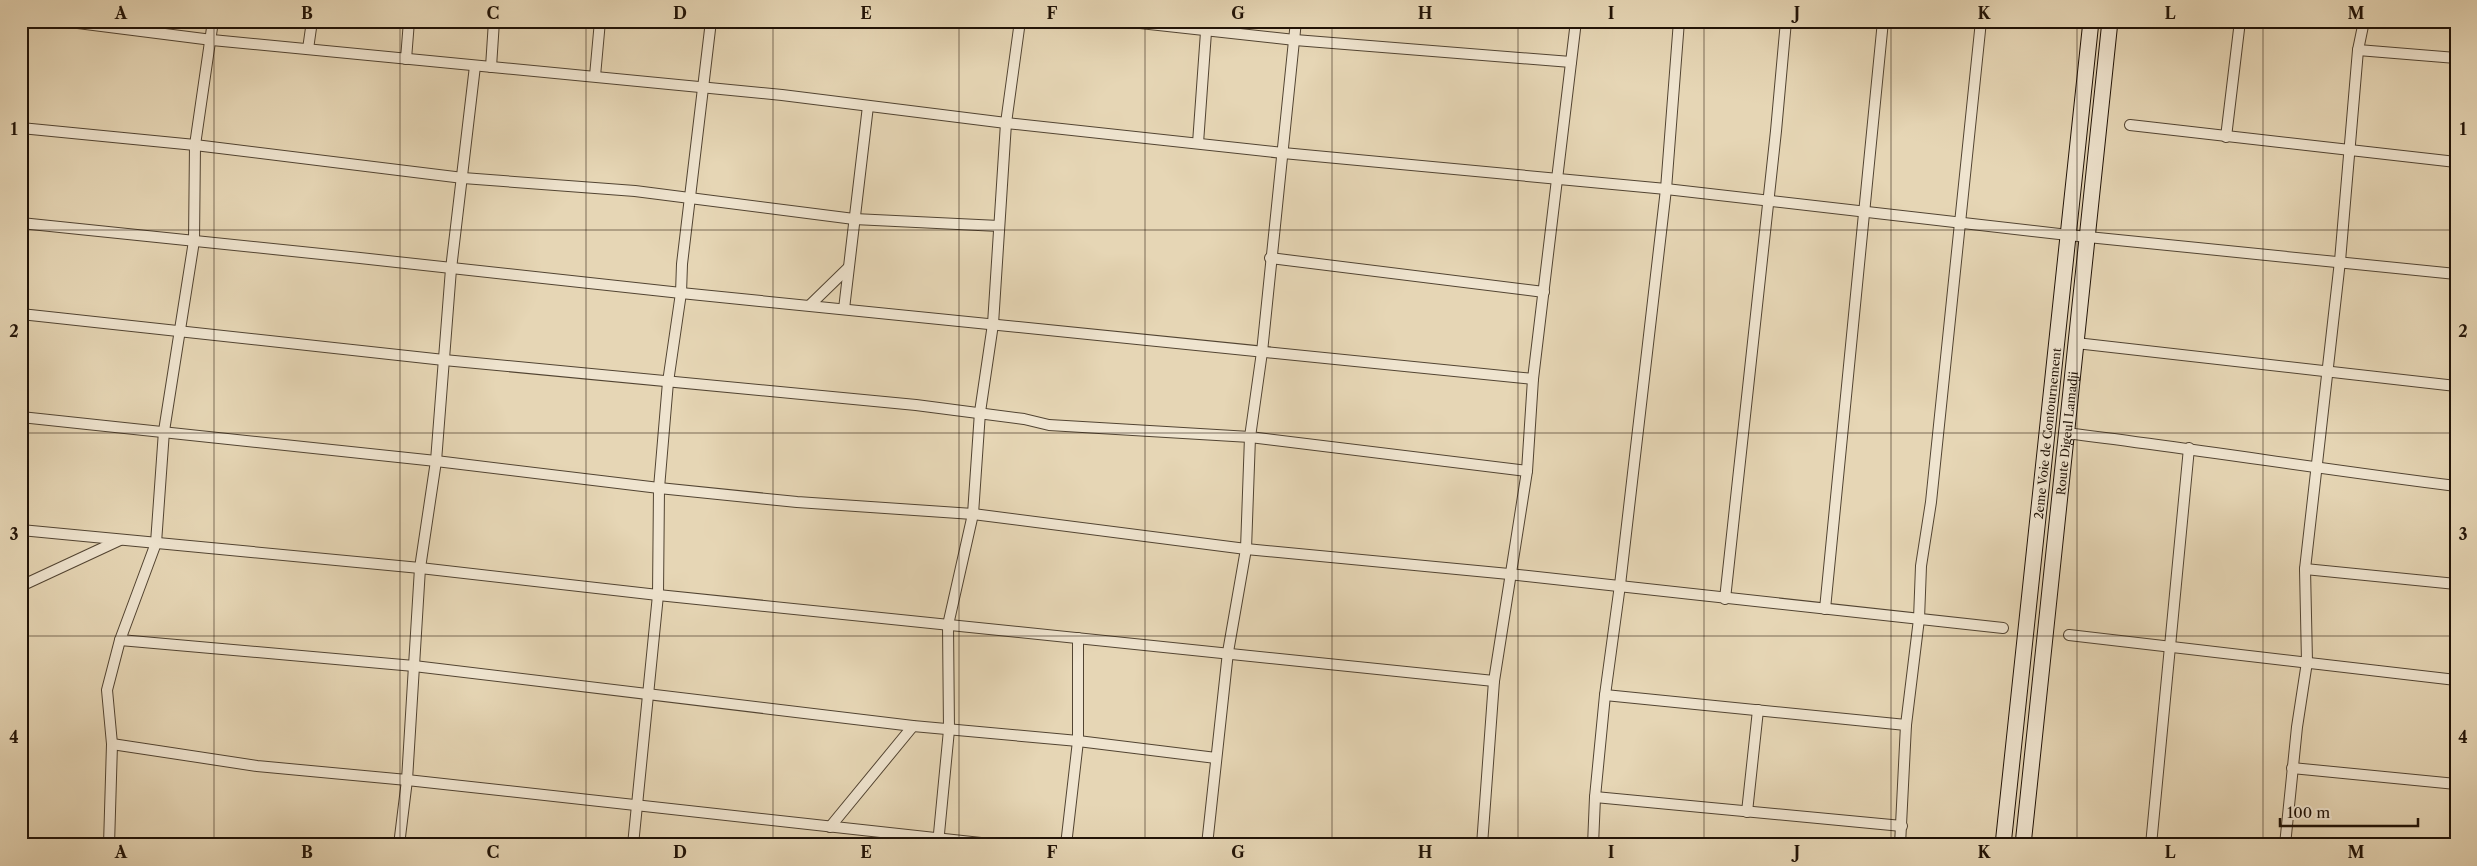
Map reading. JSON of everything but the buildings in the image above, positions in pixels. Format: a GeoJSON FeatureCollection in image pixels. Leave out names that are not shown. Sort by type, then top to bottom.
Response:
{"type":"FeatureCollection","features":[{"type":"Feature","properties":{"kind":"main road","name":"2eme Voie de Contournement"},"geometry":{"type":"LineString","coordinates":[[2003,845],[2091,21]]}},
{"type":"Feature","properties":{"kind":"main road","name":"Route Digeul Lamadji"},"geometry":{"type":"LineString","coordinates":[[2023,845],[2110,21]]}},
{"type":"Feature","properties":{"kind":"street"},"geometry":{"type":"LineString","coordinates":[[62,21],[97,23],[212,40],[702,87],[1283,153],[1666,189],[2068,235],[2456,274]]}},
{"type":"Feature","properties":{"kind":"street"},"geometry":{"type":"LineString","coordinates":[[109,845],[112,744],[108,690],[120,640],[156,544],[164,431],[178,330],[194,241],[195,145],[212,40],[213,21]]}},
{"type":"Feature","properties":{"kind":"street"},"geometry":{"type":"LineString","coordinates":[[308,50],[312,21]]}},
{"type":"Feature","properties":{"kind":"street"},"geometry":{"type":"LineString","coordinates":[[406,59],[409,21]]}},
{"type":"Feature","properties":{"kind":"street"},"geometry":{"type":"LineString","coordinates":[[491,67],[494,21]]}},
{"type":"Feature","properties":{"kind":"street"},"geometry":{"type":"LineString","coordinates":[[595,76],[600,21]]}},
{"type":"Feature","properties":{"kind":"street"},"geometry":{"type":"LineString","coordinates":[[633,845],[658,595],[659,488],[668,382],[681,294],[682,264],[710,21]]}},
{"type":"Feature","properties":{"kind":"street"},"geometry":{"type":"LineString","coordinates":[[939,842],[949,730],[948,624],[972,514],[980,412],[993,324],[1006,123],[1020,21]]}},
{"type":"Feature","properties":{"kind":"street"},"geometry":{"type":"LineString","coordinates":[[1122,21],[1206,32],[1571,62]]}},
{"type":"Feature","properties":{"kind":"street"},"geometry":{"type":"LineString","coordinates":[[1206,845],[1228,652],[1246,549],[1250,438],[1262,352],[1270,258],[1296,21]]}},
{"type":"Feature","properties":{"kind":"street"},"geometry":{"type":"LineString","coordinates":[[1482,845],[1494,681],[1527,471],[1533,378],[1576,21]]}},
{"type":"Feature","properties":{"kind":"street"},"geometry":{"type":"LineString","coordinates":[[1593,845],[1595,798],[1605,695],[1620,585],[1666,189],[1679,21]]}},
{"type":"Feature","properties":{"kind":"street"},"geometry":{"type":"LineString","coordinates":[[1725,599],[1786,21]]}},
{"type":"Feature","properties":{"kind":"street"},"geometry":{"type":"LineString","coordinates":[[1825,609],[1883,21]]}},
{"type":"Feature","properties":{"kind":"street"},"geometry":{"type":"LineString","coordinates":[[1900,845],[1906,725],[1919,619],[1921,566],[1931,502],[1981,21]]}},
{"type":"Feature","properties":{"kind":"street"},"geometry":{"type":"LineString","coordinates":[[2226,137],[2240,21]]}},
{"type":"Feature","properties":{"kind":"street"},"geometry":{"type":"LineString","coordinates":[[2285,845],[2292,768],[2307,662],[2305,568],[2340,261],[2351,150],[2358,50],[2364,21]]}},
{"type":"Feature","properties":{"kind":"street"},"geometry":{"type":"LineString","coordinates":[[1198,143],[1206,32]]}},
{"type":"Feature","properties":{"kind":"street"},"geometry":{"type":"LineString","coordinates":[[2358,50],[2456,58]]}},
{"type":"Feature","properties":{"kind":"street"},"geometry":{"type":"LineString","coordinates":[[399,845],[407,780],[420,568],[436,461],[451,268],[475,66]]}},
{"type":"Feature","properties":{"kind":"street"},"geometry":{"type":"LineString","coordinates":[[844,309],[868,106]]}},
{"type":"Feature","properties":{"kind":"street"},"geometry":{"type":"LineString","coordinates":[[2130,125],[2456,162]]}},
{"type":"Feature","properties":{"kind":"street"},"geometry":{"type":"LineString","coordinates":[[21,128],[195,145],[463,178],[569,185],[690,197],[854,220],[999,226]]}},
{"type":"Feature","properties":{"kind":"street"},"geometry":{"type":"LineString","coordinates":[[21,223],[681,294],[810,305],[1533,378]]}},
{"type":"Feature","properties":{"kind":"street"},"geometry":{"type":"LineString","coordinates":[[1270,258],[1544,292]]}},
{"type":"Feature","properties":{"kind":"street"},"geometry":{"type":"LineString","coordinates":[[810,305],[848,268]]}},
{"type":"Feature","properties":{"kind":"street"},"geometry":{"type":"LineString","coordinates":[[21,314],[444,360],[980,412],[1049,424],[1250,438],[1527,471]]}},
{"type":"Feature","properties":{"kind":"street"},"geometry":{"type":"LineString","coordinates":[[2076,344],[2456,386]]}},
{"type":"Feature","properties":{"kind":"street"},"geometry":{"type":"LineString","coordinates":[[21,417],[436,461],[659,488],[797,502],[972,514],[1246,549],[1620,585],[1725,599],[2002,628]]}},
{"type":"Feature","properties":{"kind":"street"},"geometry":{"type":"LineString","coordinates":[[2066,433],[2189,448],[2317,469],[2456,486]]}},
{"type":"Feature","properties":{"kind":"street"},"geometry":{"type":"LineString","coordinates":[[2152,845],[2189,448]]}},
{"type":"Feature","properties":{"kind":"street"},"geometry":{"type":"LineString","coordinates":[[21,530],[420,568],[658,595],[1228,652],[1494,681]]}},
{"type":"Feature","properties":{"kind":"street"},"geometry":{"type":"LineString","coordinates":[[21,586],[121,540]]}},
{"type":"Feature","properties":{"kind":"street"},"geometry":{"type":"LineString","coordinates":[[2305,568],[2456,584]]}},
{"type":"Feature","properties":{"kind":"street"},"geometry":{"type":"LineString","coordinates":[[2069,634],[2456,680]]}},
{"type":"Feature","properties":{"kind":"street"},"geometry":{"type":"LineString","coordinates":[[1066,845],[1078,741],[1078,638]]}},
{"type":"Feature","properties":{"kind":"street"},"geometry":{"type":"LineString","coordinates":[[120,640],[414,666],[913,726],[1078,741],[1216,758]]}},
{"type":"Feature","properties":{"kind":"street"},"geometry":{"type":"LineString","coordinates":[[1605,695],[1906,725]]}},
{"type":"Feature","properties":{"kind":"street"},"geometry":{"type":"LineString","coordinates":[[1747,812],[1758,710]]}},
{"type":"Feature","properties":{"kind":"street"},"geometry":{"type":"LineString","coordinates":[[830,827],[913,726]]}},
{"type":"Feature","properties":{"kind":"street"},"geometry":{"type":"LineString","coordinates":[[112,744],[257,766],[638,805],[830,827],[939,842],[999,845]]}},
{"type":"Feature","properties":{"kind":"street"},"geometry":{"type":"LineString","coordinates":[[2292,768],[2456,784]]}},
{"type":"Feature","properties":{"kind":"street"},"geometry":{"type":"LineString","coordinates":[[1595,798],[1902,826]]}}]}
